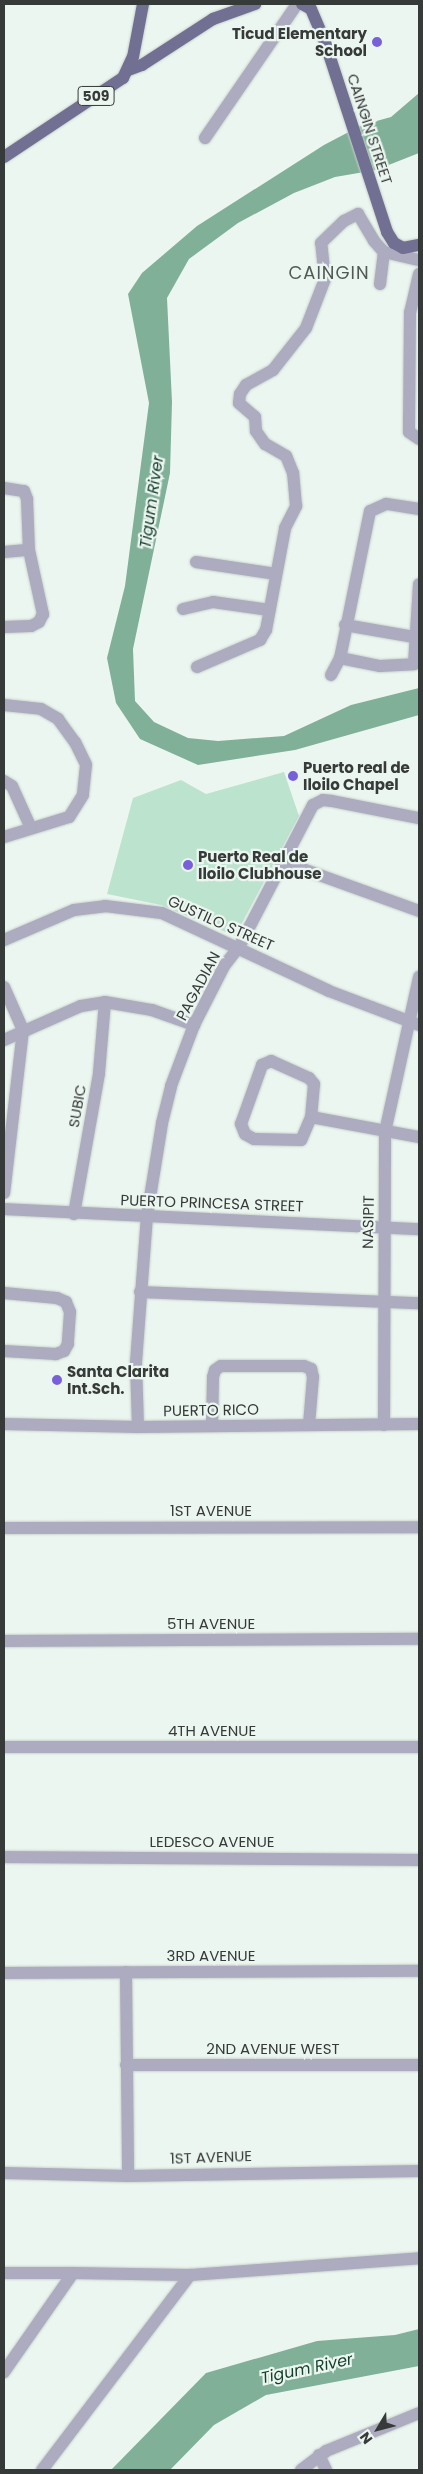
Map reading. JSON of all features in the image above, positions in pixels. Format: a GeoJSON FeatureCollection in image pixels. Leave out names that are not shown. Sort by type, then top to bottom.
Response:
{"type":"FeatureCollection","features":[{"type":"Feature","properties":{"kind":"main road","name":"509"},"geometry":{"type":"LineString","coordinates":[[4,157],[123,78],[128,70],[143,4]]}},
{"type":"Feature","properties":{"kind":"main road"},"geometry":{"type":"LineString","coordinates":[[128,70],[142,65],[213,19],[255,4]]}},
{"type":"Feature","properties":{"kind":"main road","name":"CAINGIN STREET"},"geometry":{"type":"LineString","coordinates":[[309,5],[340,87],[374,194],[394,243],[403,248],[419,244]]}},
{"type":"Feature","properties":{"kind":"street"},"geometry":{"type":"LineString","coordinates":[[205,138],[297,4]]}},
{"type":"Feature","properties":{"kind":"street"},"geometry":{"type":"LineString","coordinates":[[197,667],[260,640],[266,630],[285,528],[296,506],[294,473],[286,456],[265,444],[256,431],[255,417],[239,403],[240,394],[246,385],[273,370],[306,328],[325,279],[320,243],[344,221],[358,214],[384,252],[380,284]]}},
{"type":"Feature","properties":{"kind":"street"},"geometry":{"type":"LineString","coordinates":[[384,252],[419,260]]}},
{"type":"Feature","properties":{"kind":"street"},"geometry":{"type":"LineString","coordinates":[[419,274],[410,312],[409,432],[419,439]]}},
{"type":"Feature","properties":{"kind":"street"},"geometry":{"type":"LineString","coordinates":[[4,488],[24,491],[29,550],[43,614],[39,622],[31,626],[4,627]]}},
{"type":"Feature","properties":{"kind":"street"},"geometry":{"type":"LineString","coordinates":[[331,675],[340,658],[345,625],[370,511],[386,504],[419,509]]}},
{"type":"Feature","properties":{"kind":"street"},"geometry":{"type":"LineString","coordinates":[[4,552],[29,550]]}},
{"type":"Feature","properties":{"kind":"street"},"geometry":{"type":"LineString","coordinates":[[196,562],[276,574]]}},
{"type":"Feature","properties":{"kind":"street"},"geometry":{"type":"LineString","coordinates":[[340,658],[380,666],[412,666],[419,584]]}},
{"type":"Feature","properties":{"kind":"street"},"geometry":{"type":"LineString","coordinates":[[183,609],[213,602],[269,610]]}},
{"type":"Feature","properties":{"kind":"street"},"geometry":{"type":"LineString","coordinates":[[345,625],[414,637]]}},
{"type":"Feature","properties":{"kind":"street"},"geometry":{"type":"LineString","coordinates":[[4,706],[41,709],[58,719],[75,742],[86,765],[83,795],[69,817],[4,837]]}},
{"type":"Feature","properties":{"kind":"street"},"geometry":{"type":"LineString","coordinates":[[4,781],[12,786],[31,828]]}},
{"type":"Feature","properties":{"kind":"street","name":"PAGADIAN"},"geometry":{"type":"LineString","coordinates":[[138,1427],[136,1362],[147,1216],[162,1123],[194,1025],[224,966],[239,947],[283,862],[317,802],[332,801],[419,818]]}},
{"type":"Feature","properties":{"kind":"street"},"geometry":{"type":"LineString","coordinates":[[283,862],[419,911]]}},
{"type":"Feature","properties":{"kind":"street","name":"GUSTILO STREET"},"geometry":{"type":"LineString","coordinates":[[4,940],[74,910],[105,906],[162,913],[239,947],[329,991],[414,1024]]}},
{"type":"Feature","properties":{"kind":"street"},"geometry":{"type":"LineString","coordinates":[[414,1024],[419,977]]}},
{"type":"Feature","properties":{"kind":"street"},"geometry":{"type":"LineString","coordinates":[[4,987],[23,1030],[4,1193]]}},
{"type":"Feature","properties":{"kind":"street"},"geometry":{"type":"LineString","coordinates":[[4,1040],[81,1006],[105,1002],[152,1010],[194,1025]]}},
{"type":"Feature","properties":{"kind":"street","name":"SUBIC"},"geometry":{"type":"LineString","coordinates":[[74,1214],[99,1073],[105,1002]]}},
{"type":"Feature","properties":{"kind":"street","name":"NASIPIT"},"geometry":{"type":"LineString","coordinates":[[384,1425],[386,1132],[414,1024]]}},
{"type":"Feature","properties":{"kind":"street"},"geometry":{"type":"LineString","coordinates":[[271,1061],[309,1078],[314,1084],[311,1117],[301,1140],[254,1140],[246,1134],[241,1124],[262,1066],[271,1061]]}},
{"type":"Feature","properties":{"kind":"street"},"geometry":{"type":"LineString","coordinates":[[311,1117],[419,1137]]}},
{"type":"Feature","properties":{"kind":"street","name":"PUERTO PRINCESA STREET"},"geometry":{"type":"LineString","coordinates":[[4,1209],[74,1214],[419,1229]]}},
{"type":"Feature","properties":{"kind":"street"},"geometry":{"type":"LineString","coordinates":[[140,1292],[384,1304],[419,1303]]}},
{"type":"Feature","properties":{"kind":"street"},"geometry":{"type":"LineString","coordinates":[[4,1293],[58,1298],[66,1302],[70,1312],[68,1344],[64,1351],[56,1354],[4,1351]]}},
{"type":"Feature","properties":{"kind":"street"},"geometry":{"type":"LineString","coordinates":[[212,1426],[214,1370],[221,1366],[304,1366],[311,1369],[313,1377],[309,1424]]}},
{"type":"Feature","properties":{"kind":"street","name":"PUERTO RICO"},"geometry":{"type":"LineString","coordinates":[[4,1424],[138,1427],[419,1424]]}},
{"type":"Feature","properties":{"kind":"street","name":"1ST AVENUE"},"geometry":{"type":"LineString","coordinates":[[4,1528],[419,1527]]}},
{"type":"Feature","properties":{"kind":"street","name":"5TH AVENUE"},"geometry":{"type":"LineString","coordinates":[[4,1641],[419,1639]]}},
{"type":"Feature","properties":{"kind":"street","name":"4TH AVENUE"},"geometry":{"type":"LineString","coordinates":[[4,1747],[419,1747]]}},
{"type":"Feature","properties":{"kind":"street","name":"LEDESCO AVENUE"},"geometry":{"type":"LineString","coordinates":[[4,1857],[419,1860]]}},
{"type":"Feature","properties":{"kind":"street","name":"3RD AVENUE"},"geometry":{"type":"LineString","coordinates":[[4,1973],[419,1971]]}},
{"type":"Feature","properties":{"kind":"street"},"geometry":{"type":"LineString","coordinates":[[126,1972],[128,2176]]}},
{"type":"Feature","properties":{"kind":"street","name":"2ND AVENUE WEST"},"geometry":{"type":"LineString","coordinates":[[126,2065],[419,2065]]}},
{"type":"Feature","properties":{"kind":"street","name":"1ST AVENUE"},"geometry":{"type":"LineString","coordinates":[[4,2173],[128,2176],[419,2171]]}},
{"type":"Feature","properties":{"kind":"street"},"geometry":{"type":"LineString","coordinates":[[4,2272],[190,2275],[419,2258]]}},
{"type":"Feature","properties":{"kind":"street"},"geometry":{"type":"LineString","coordinates":[[4,2372],[10,2351],[73,2272]]}},
{"type":"Feature","properties":{"kind":"street"},"geometry":{"type":"LineString","coordinates":[[42,2470],[190,2275]]}},
{"type":"Feature","properties":{"kind":"street"},"geometry":{"type":"LineString","coordinates":[[301,2470],[319,2455],[419,2413]]}},
{"type":"Feature","properties":{"kind":"street"},"geometry":{"type":"LineString","coordinates":[[319,2455],[326,2470]]}},
{"type":"Feature","properties":{"kind":"shaded area"},"geometry":{"type":"Polygon","coordinates":[[[284,772],[299,816],[235,936],[161,905],[107,894],[133,798],[181,780],[206,794],[284,772]]]}},
{"type":"Feature","properties":{"kind":"water","name":"Tigum River"},"geometry":{"type":"Polygon","coordinates":[[[419,93],[419,153],[376,170],[335,177],[294,193],[238,223],[189,259],[167,298],[172,402],[170,473],[133,649],[135,701],[154,722],[188,738],[218,741],[284,736],[351,705],[419,688],[419,715],[295,750],[198,765],[140,739],[116,703],[107,658],[125,586],[149,403],[128,294],[142,273],[197,226],[324,145],[362,125],[391,117],[419,93]]]}},
{"type":"Feature","properties":{"kind":"water","name":"Tigum River"},"geometry":{"type":"Polygon","coordinates":[[[419,2329],[419,2366],[266,2395],[214,2425],[170,2470],[111,2470],[206,2373],[317,2341],[395,2335],[419,2329]]]}},
{"type":"Feature","properties":{"kind":"place","name":"Ticud Elementary School"},"geometry":{"type":"Point","coordinates":[377,42]}},
{"type":"Feature","properties":{"kind":"place","name":"Puerto real de Iloilo Chapel"},"geometry":{"type":"Point","coordinates":[293,776]}},
{"type":"Feature","properties":{"kind":"place","name":"Puerto Real de Iloilo Clubhouse"},"geometry":{"type":"Point","coordinates":[188,865]}},
{"type":"Feature","properties":{"kind":"place","name":"Santa Clarita Int.Sch."},"geometry":{"type":"Point","coordinates":[57,1380]}},
{"type":"Feature","properties":{"kind":"district","name":"CAINGIN"},"geometry":{"type":"Point","coordinates":[329,273]}}]}
